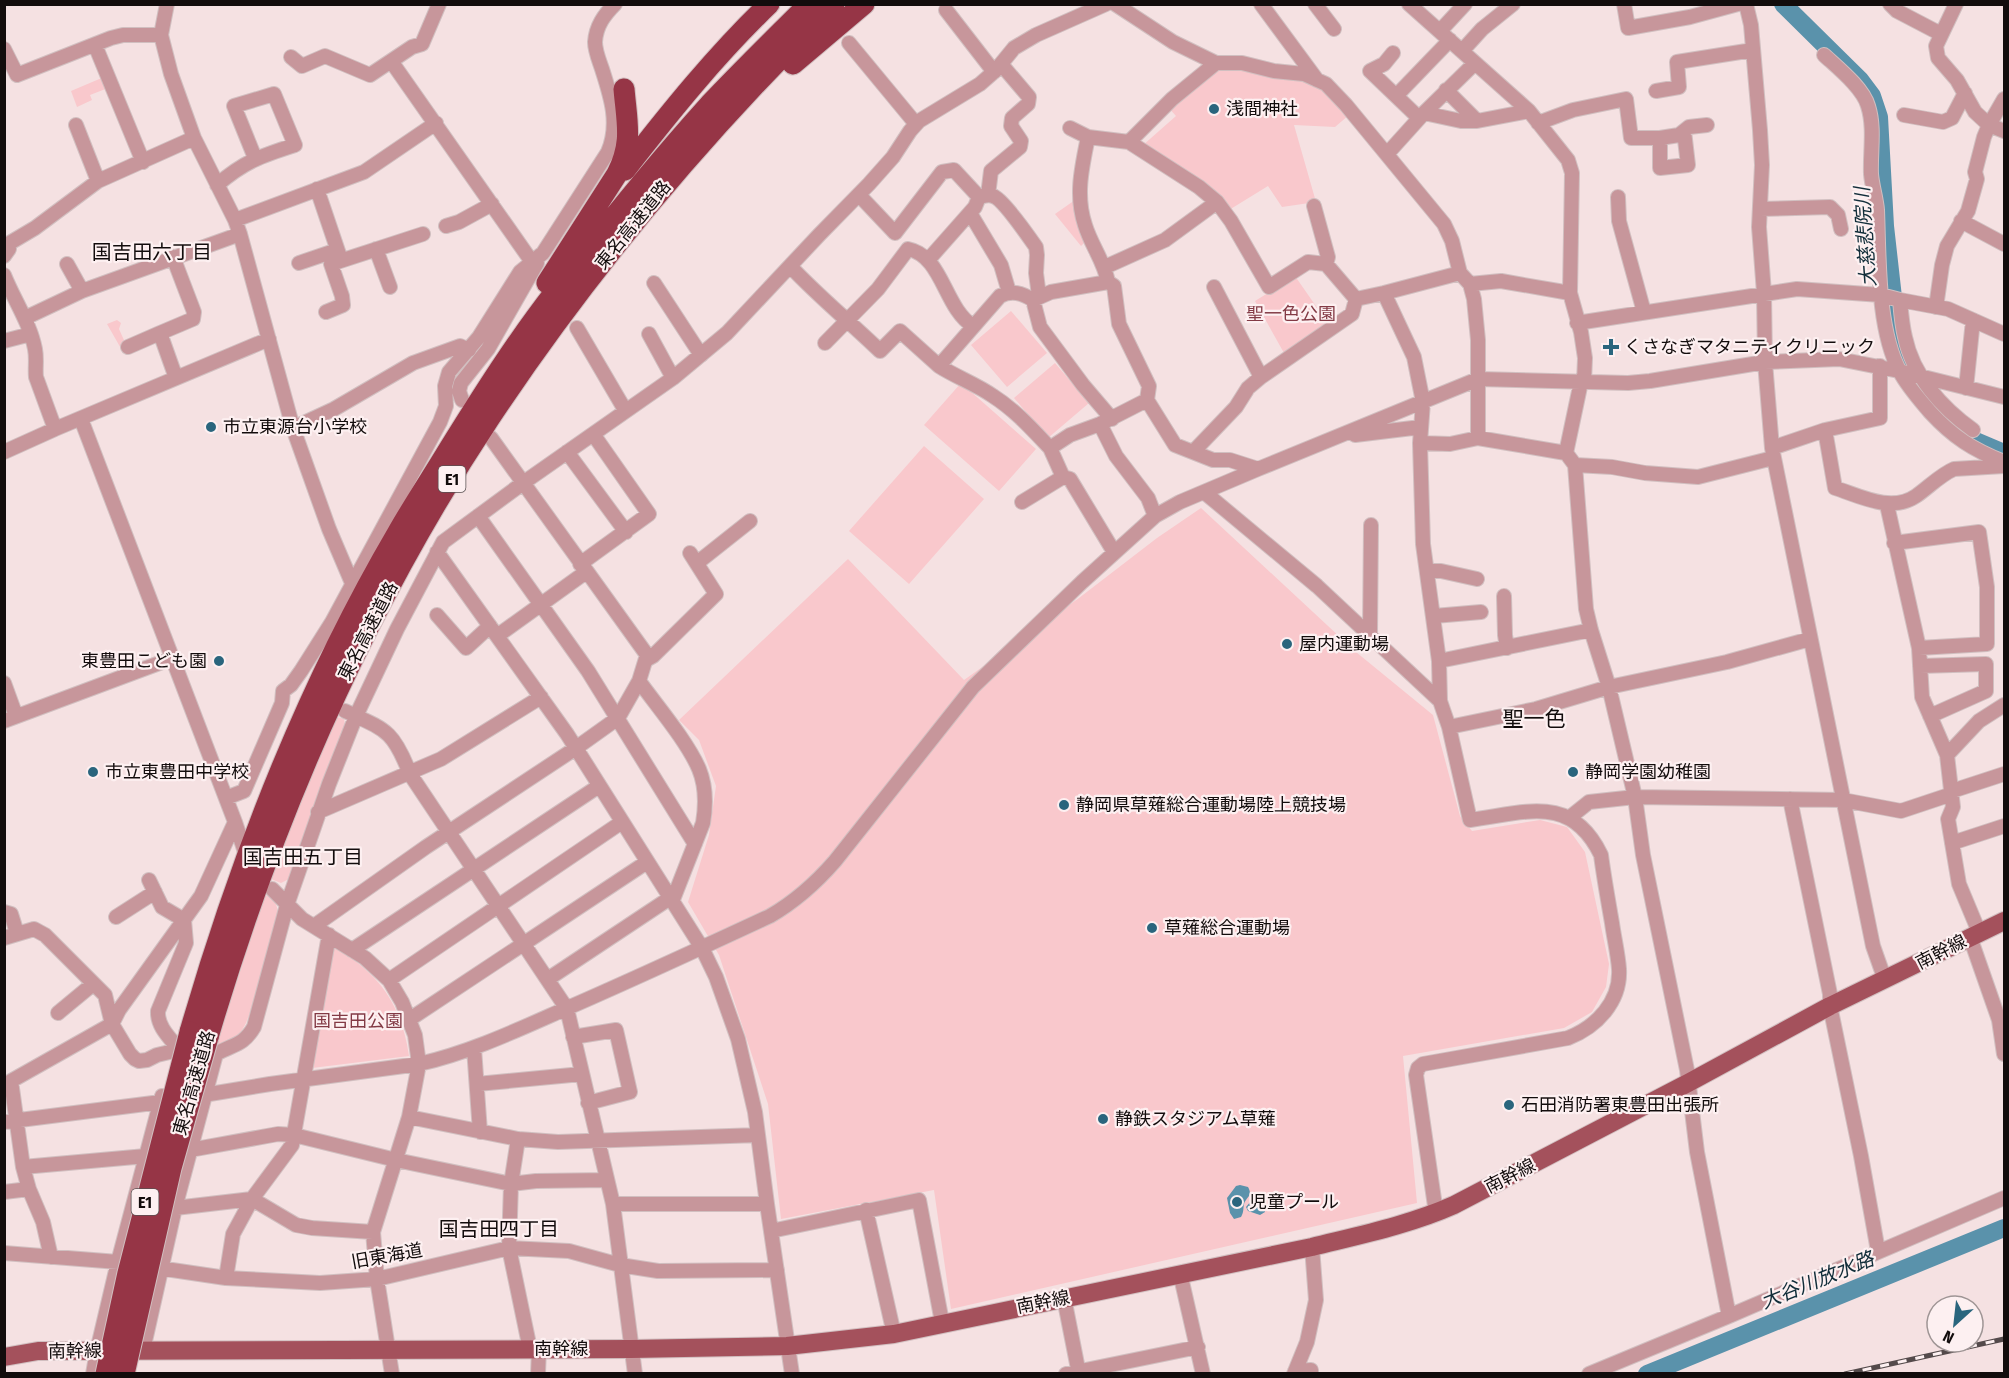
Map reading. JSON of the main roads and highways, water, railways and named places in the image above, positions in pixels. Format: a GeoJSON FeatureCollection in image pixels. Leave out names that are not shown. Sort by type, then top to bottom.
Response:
{"type":"FeatureCollection","features":[{"type":"Feature","properties":{"kind":"highway"},"geometry":{"type":"LineString","coordinates":[[582,228],[688,90],[769,4]]}},
{"type":"Feature","properties":{"kind":"highway","name":"東名高速道路"},"geometry":{"type":"LineString","coordinates":[[124,1374],[171,1168],[214,949],[274,788],[330,661],[397,533],[467,420],[553,294],[605,228],[711,104],[809,4]]}},
{"type":"Feature","properties":{"kind":"highway","name":"東名高速道路"},"geometry":{"type":"LineString","coordinates":[[106,1374],[144,1207],[196,1043],[272,844],[323,724],[386,594],[434,509],[511,387],[573,300],[667,182],[745,106],[853,7]]}},
{"type":"Feature","properties":{"kind":"highway"},"geometry":{"type":"LineString","coordinates":[[397,533],[506,342],[617,174],[626,153],[628,123],[624,89]]}},
{"type":"Feature","properties":{"kind":"main road","name":"南幹線"},"geometry":{"type":"LineString","coordinates":[[4,1357],[38,1351],[631,1349],[788,1346],[894,1334],[942,1322],[1312,1247],[1436,1213],[1689,1083],[1830,1006],[2004,921]]}},
{"type":"Feature","properties":{"kind":"water","name":"児童プール"},"geometry":{"type":"Polygon","coordinates":[[[1236,1186],[1248,1187],[1250,1194],[1244,1204],[1241,1217],[1234,1219],[1230,1213],[1227,1198],[1236,1186]]]}},
{"type":"Feature","properties":{"kind":"water","name":"児童プール"},"geometry":{"type":"Polygon","coordinates":[[[1251,1201],[1264,1204],[1265,1212],[1260,1215],[1248,1211],[1246,1207],[1251,1201]]]}},
{"type":"Feature","properties":{"kind":"waterway","name":"大慈悲院川"},"geometry":{"type":"LineString","coordinates":[[1783,4],[1860,80],[1872,96],[1879,117],[1885,226],[1897,333],[1909,376],[1917,387]]}},
{"type":"Feature","properties":{"kind":"waterway","name":"大慈悲院川"},"geometry":{"type":"LineString","coordinates":[[1954,426],[1971,439],[2004,453]]}},
{"type":"Feature","properties":{"kind":"waterway","name":"大谷川放水路"},"geometry":{"type":"LineString","coordinates":[[1647,1374],[2004,1228]]}},
{"type":"Feature","properties":{"kind":"railway"},"geometry":{"type":"LineString","coordinates":[[1845,1374],[2004,1339]]}},
{"type":"Feature","properties":{"kind":"place","name":"浅間神社"},"geometry":{"type":"Point","coordinates":[1214,109]}},
{"type":"Feature","properties":{"kind":"place","name":"くさなぎマタニティクリニック"},"geometry":{"type":"Point","coordinates":[1611,347]}},
{"type":"Feature","properties":{"kind":"place","name":"市立東源台小学校"},"geometry":{"type":"Point","coordinates":[211,427]}},
{"type":"Feature","properties":{"kind":"place","name":"屋内運動場"},"geometry":{"type":"Point","coordinates":[1287,644]}},
{"type":"Feature","properties":{"kind":"place","name":"東豊田こども園"},"geometry":{"type":"Point","coordinates":[219,661]}},
{"type":"Feature","properties":{"kind":"place","name":"市立東豊田中学校"},"geometry":{"type":"Point","coordinates":[93,772]}},
{"type":"Feature","properties":{"kind":"place","name":"静岡学園幼稚園"},"geometry":{"type":"Point","coordinates":[1573,772]}},
{"type":"Feature","properties":{"kind":"place","name":"静岡県草薙総合運動場陸上競技場"},"geometry":{"type":"Point","coordinates":[1064,805]}},
{"type":"Feature","properties":{"kind":"place","name":"草薙総合運動場"},"geometry":{"type":"Point","coordinates":[1152,928]}},
{"type":"Feature","properties":{"kind":"place","name":"石田消防署東豊田出張所"},"geometry":{"type":"Point","coordinates":[1509,1105]}},
{"type":"Feature","properties":{"kind":"place","name":"静鉄スタジアム草薙"},"geometry":{"type":"Point","coordinates":[1103,1119]}},
{"type":"Feature","properties":{"kind":"place","name":"児童プール"},"geometry":{"type":"Point","coordinates":[1237,1202]}},
{"type":"Feature","properties":{"kind":"district","name":"国吉田六丁目"},"geometry":{"type":"Point","coordinates":[152,252]}},
{"type":"Feature","properties":{"kind":"district","name":"聖一色"},"geometry":{"type":"Point","coordinates":[1534,719]}},
{"type":"Feature","properties":{"kind":"district","name":"国吉田五丁目"},"geometry":{"type":"Point","coordinates":[303,857]}},
{"type":"Feature","properties":{"kind":"district","name":"国吉田四丁目"},"geometry":{"type":"Point","coordinates":[499,1229]}},
{"type":"Feature","properties":{"kind":"park label","name":"聖一色公園"},"geometry":{"type":"Point","coordinates":[1291,314]}},
{"type":"Feature","properties":{"kind":"park label","name":"国吉田公園"},"geometry":{"type":"Point","coordinates":[358,1021]}}]}
